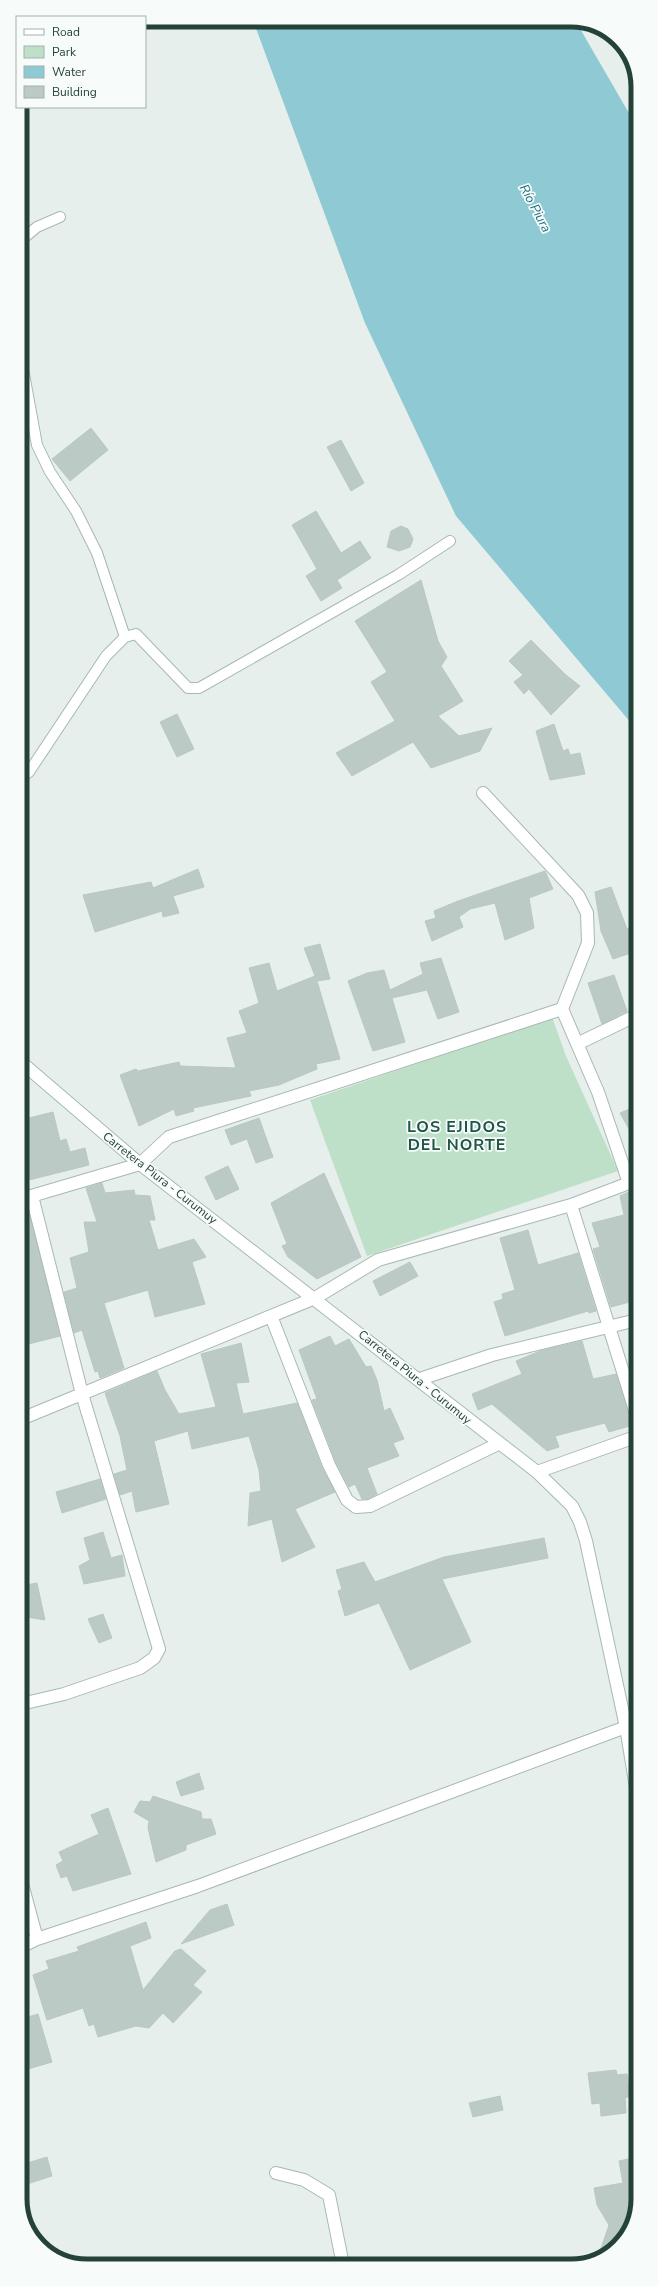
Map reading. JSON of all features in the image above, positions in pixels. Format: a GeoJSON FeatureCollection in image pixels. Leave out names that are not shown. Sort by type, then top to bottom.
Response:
{"type":"FeatureCollection","features":[{"type":"Feature","properties":{"kind":"street"},"geometry":{"type":"LineString","coordinates":[[483,793],[578,895],[586,913],[588,943],[562,1009],[598,1092],[631,1176]]}},
{"type":"Feature","properties":{"kind":"street"},"geometry":{"type":"LineString","coordinates":[[27,1197],[140,1164],[169,1137],[562,1009]]}},
{"type":"Feature","properties":{"kind":"street"},"geometry":{"type":"LineString","coordinates":[[577,1044],[631,1018]]}},
{"type":"Feature","properties":{"kind":"street","name":"Carretera Piura - Curumuy"},"geometry":{"type":"LineString","coordinates":[[27,1067],[140,1164],[420,1379],[498,1444],[537,1472],[572,1506],[580,1522],[626,1727],[631,1740]]}},
{"type":"Feature","properties":{"kind":"street"},"geometry":{"type":"LineString","coordinates":[[27,1417],[315,1298],[378,1260],[571,1205],[631,1182]]}},
{"type":"Feature","properties":{"kind":"street"},"geometry":{"type":"LineString","coordinates":[[27,1201],[82,1394],[159,1649],[154,1658],[140,1668],[64,1694],[27,1703]]}},
{"type":"Feature","properties":{"kind":"street"},"geometry":{"type":"LineString","coordinates":[[571,1205],[631,1397]]}},
{"type":"Feature","properties":{"kind":"street"},"geometry":{"type":"LineString","coordinates":[[271,1316],[328,1465],[346,1500],[356,1507],[370,1506],[498,1444]]}},
{"type":"Feature","properties":{"kind":"street"},"geometry":{"type":"LineString","coordinates":[[420,1379],[492,1355],[631,1322]]}},
{"type":"Feature","properties":{"kind":"street"},"geometry":{"type":"LineString","coordinates":[[537,1472],[631,1438]]}},
{"type":"Feature","properties":{"kind":"street"},"geometry":{"type":"LineString","coordinates":[[27,1944],[198,1886],[626,1727]]}},
{"type":"Feature","properties":{"kind":"street"},"geometry":{"type":"LineString","coordinates":[[27,1902],[37,1940]]}},
{"type":"Feature","properties":{"kind":"street"},"geometry":{"type":"LineString","coordinates":[[276,2172],[304,2180],[329,2195],[342,2259]]}},
{"type":"Feature","properties":{"kind":"lane"},"geometry":{"type":"LineString","coordinates":[[27,235],[37,227],[60,217]]}},
{"type":"Feature","properties":{"kind":"lane"},"geometry":{"type":"LineString","coordinates":[[27,397],[37,444],[50,472],[76,511],[97,553],[125,637]]}},
{"type":"Feature","properties":{"kind":"lane"},"geometry":{"type":"LineString","coordinates":[[27,773],[106,656],[125,637],[136,634],[188,688],[199,688],[398,575],[450,541]]}},
{"type":"Feature","properties":{"kind":"green space"},"geometry":{"type":"Polygon","coordinates":[[[552,1017],[566,1056],[618,1171],[367,1256],[310,1100],[552,1017]]]}},
{"type":"Feature","properties":{"kind":"water","name":"Río Piura"},"geometry":{"type":"Polygon","coordinates":[[[255,27],[580,28],[631,117],[631,723],[456,516],[365,323],[255,27]]]}},
{"type":"Feature","properties":{"kind":"building"},"geometry":{"type":"Polygon","coordinates":[[[91,428],[108,450],[70,481],[52,459],[91,428]]]}},
{"type":"Feature","properties":{"kind":"building"},"geometry":{"type":"Polygon","coordinates":[[[341,440],[364,483],[351,491],[327,447],[341,440]]]}},
{"type":"Feature","properties":{"kind":"building"},"geometry":{"type":"Polygon","coordinates":[[[316,511],[341,553],[360,541],[371,558],[337,580],[342,588],[321,601],[306,576],[317,569],[292,525],[316,511]]]}},
{"type":"Feature","properties":{"kind":"building"},"geometry":{"type":"Polygon","coordinates":[[[401,526],[408,529],[413,539],[410,547],[399,551],[387,547],[391,531],[401,526]]]}},
{"type":"Feature","properties":{"kind":"building"},"geometry":{"type":"Polygon","coordinates":[[[421,580],[438,641],[447,657],[441,666],[463,701],[438,716],[459,736],[492,728],[480,751],[431,768],[413,742],[352,776],[336,753],[395,721],[371,682],[387,672],[355,621],[421,580]]]}},
{"type":"Feature","properties":{"kind":"building"},"geometry":{"type":"Polygon","coordinates":[[[531,640],[566,675],[580,686],[551,715],[529,689],[524,694],[514,682],[523,675],[509,661],[531,640]]]}},
{"type":"Feature","properties":{"kind":"building"},"geometry":{"type":"Polygon","coordinates":[[[177,714],[194,749],[177,757],[160,722],[177,714]]]}},
{"type":"Feature","properties":{"kind":"building"},"geometry":{"type":"Polygon","coordinates":[[[554,724],[563,751],[568,749],[570,755],[580,753],[585,774],[550,780],[536,731],[554,724]]]}},
{"type":"Feature","properties":{"kind":"building"},"geometry":{"type":"Polygon","coordinates":[[[198,869],[204,887],[173,896],[179,913],[163,917],[162,911],[95,932],[83,895],[151,882],[153,888],[198,869]]]}},
{"type":"Feature","properties":{"kind":"building"},"geometry":{"type":"Polygon","coordinates":[[[545,871],[553,889],[529,898],[534,928],[505,940],[495,903],[470,909],[459,917],[463,927],[432,941],[425,921],[436,918],[434,911],[458,901],[545,871]]]}},
{"type":"Feature","properties":{"kind":"building"},"geometry":{"type":"Polygon","coordinates":[[[611,887],[627,929],[631,927],[631,953],[613,959],[601,931],[595,892],[611,887]]]}},
{"type":"Feature","properties":{"kind":"building"},"geometry":{"type":"Polygon","coordinates":[[[320,944],[330,979],[317,981],[340,1059],[316,1064],[317,1069],[279,1085],[249,1091],[251,1096],[193,1108],[194,1111],[176,1116],[174,1109],[139,1126],[120,1075],[136,1069],[138,1071],[179,1062],[180,1066],[236,1068],[227,1038],[247,1033],[239,1011],[259,1003],[249,968],[269,963],[277,991],[315,976],[304,948],[320,944]]]}},
{"type":"Feature","properties":{"kind":"building"},"geometry":{"type":"Polygon","coordinates":[[[441,958],[459,1012],[438,1019],[427,990],[392,998],[405,1042],[373,1051],[348,981],[367,973],[384,970],[390,990],[423,974],[420,963],[441,958]]]}},
{"type":"Feature","properties":{"kind":"building"},"geometry":{"type":"Polygon","coordinates":[[[614,975],[627,1011],[602,1024],[588,983],[614,975]]]}},
{"type":"Feature","properties":{"kind":"building"},"geometry":{"type":"Polygon","coordinates":[[[631,1108],[631,1132],[620,1113],[631,1108]]]}},
{"type":"Feature","properties":{"kind":"building"},"geometry":{"type":"Polygon","coordinates":[[[53,1112],[60,1141],[66,1139],[70,1152],[85,1148],[89,1165],[27,1180],[27,1118],[53,1112]]]}},
{"type":"Feature","properties":{"kind":"building"},"geometry":{"type":"Polygon","coordinates":[[[259,1118],[273,1157],[256,1163],[247,1139],[231,1145],[225,1130],[259,1118]]]}},
{"type":"Feature","properties":{"kind":"building"},"geometry":{"type":"Polygon","coordinates":[[[228,1166],[239,1189],[216,1200],[205,1177],[228,1166]]]}},
{"type":"Feature","properties":{"kind":"building"},"geometry":{"type":"Polygon","coordinates":[[[324,1173],[361,1257],[317,1279],[288,1257],[282,1246],[287,1244],[271,1203],[324,1173]]]}},
{"type":"Feature","properties":{"kind":"building"},"geometry":{"type":"Polygon","coordinates":[[[102,1183],[105,1193],[134,1190],[135,1195],[150,1196],[155,1220],[149,1220],[158,1250],[194,1239],[206,1257],[192,1262],[205,1304],[155,1317],[148,1290],[104,1303],[124,1368],[100,1378],[98,1371],[95,1372],[82,1330],[74,1333],[64,1292],[77,1288],[70,1258],[89,1252],[84,1222],[97,1222],[86,1188],[102,1183]]]}},
{"type":"Feature","properties":{"kind":"building"},"geometry":{"type":"Polygon","coordinates":[[[631,1191],[631,1302],[611,1307],[593,1249],[600,1247],[592,1223],[624,1215],[620,1196],[631,1191]]]}},
{"type":"Feature","properties":{"kind":"building"},"geometry":{"type":"Polygon","coordinates":[[[27,1205],[60,1336],[27,1344],[27,1205]]]}},
{"type":"Feature","properties":{"kind":"building"},"geometry":{"type":"Polygon","coordinates":[[[528,1230],[538,1265],[578,1253],[596,1311],[589,1313],[588,1311],[505,1336],[494,1302],[503,1299],[502,1294],[515,1290],[500,1238],[528,1230]]]}},
{"type":"Feature","properties":{"kind":"building"},"geometry":{"type":"Polygon","coordinates":[[[410,1262],[418,1276],[380,1296],[373,1281],[410,1262]]]}},
{"type":"Feature","properties":{"kind":"building"},"geometry":{"type":"Polygon","coordinates":[[[330,1336],[335,1346],[349,1339],[366,1367],[371,1366],[377,1380],[384,1411],[390,1408],[404,1439],[393,1443],[399,1456],[367,1468],[377,1494],[368,1499],[362,1499],[355,1484],[349,1487],[336,1462],[312,1400],[317,1399],[299,1350],[330,1336]]]}},
{"type":"Feature","properties":{"kind":"building"},"geometry":{"type":"Polygon","coordinates":[[[582,1341],[593,1379],[616,1374],[631,1419],[631,1426],[609,1432],[605,1423],[555,1436],[559,1447],[547,1451],[492,1404],[478,1410],[472,1394],[522,1374],[516,1361],[540,1351],[582,1341]]]}},
{"type":"Feature","properties":{"kind":"building"},"geometry":{"type":"Polygon","coordinates":[[[241,1343],[249,1382],[236,1383],[243,1414],[297,1403],[322,1468],[335,1492],[295,1509],[315,1547],[282,1562],[272,1519],[248,1526],[250,1493],[261,1491],[259,1470],[249,1436],[192,1449],[188,1431],[154,1441],[169,1504],[136,1512],[132,1491],[120,1495],[114,1474],[127,1470],[120,1436],[105,1393],[157,1371],[165,1390],[179,1414],[216,1407],[201,1354],[241,1343]]]}},
{"type":"Feature","properties":{"kind":"building"},"geometry":{"type":"Polygon","coordinates":[[[100,1479],[106,1499],[62,1513],[56,1492],[100,1479]]]}},
{"type":"Feature","properties":{"kind":"building"},"geometry":{"type":"Polygon","coordinates":[[[103,1532],[111,1558],[122,1555],[125,1576],[84,1584],[79,1566],[90,1560],[84,1538],[103,1532]]]}},
{"type":"Feature","properties":{"kind":"building"},"geometry":{"type":"Polygon","coordinates":[[[544,1538],[548,1558],[442,1579],[471,1642],[410,1670],[379,1603],[345,1616],[338,1591],[342,1589],[336,1570],[364,1562],[375,1582],[444,1557],[544,1538]]]}},
{"type":"Feature","properties":{"kind":"building"},"geometry":{"type":"Polygon","coordinates":[[[37,1583],[45,1620],[27,1617],[27,1585],[37,1583]]]}},
{"type":"Feature","properties":{"kind":"building"},"geometry":{"type":"Polygon","coordinates":[[[103,1614],[112,1638],[99,1643],[88,1619],[103,1614]]]}},
{"type":"Feature","properties":{"kind":"building"},"geometry":{"type":"Polygon","coordinates":[[[199,1773],[204,1789],[181,1796],[176,1782],[199,1773]]]}},
{"type":"Feature","properties":{"kind":"building"},"geometry":{"type":"Polygon","coordinates":[[[153,1796],[201,1812],[202,1819],[211,1819],[216,1834],[186,1845],[186,1850],[156,1862],[148,1828],[149,1821],[134,1812],[140,1801],[150,1802],[153,1796]]]}},
{"type":"Feature","properties":{"kind":"building"},"geometry":{"type":"Polygon","coordinates":[[[108,1808],[131,1874],[73,1891],[67,1876],[61,1878],[56,1865],[63,1861],[59,1852],[99,1834],[91,1815],[108,1808]]]}},
{"type":"Feature","properties":{"kind":"building"},"geometry":{"type":"Polygon","coordinates":[[[227,1904],[234,1925],[181,1944],[210,1910],[227,1904]]]}},
{"type":"Feature","properties":{"kind":"building"},"geometry":{"type":"Polygon","coordinates":[[[146,1922],[151,1938],[130,1946],[143,1990],[175,1951],[181,1949],[206,1971],[193,1985],[202,1992],[173,2023],[163,2013],[149,2028],[136,2026],[98,2037],[94,2024],[89,2026],[83,2008],[47,2020],[33,1975],[49,1969],[46,1961],[79,1951],[77,1947],[146,1922]]]}},
{"type":"Feature","properties":{"kind":"building"},"geometry":{"type":"Polygon","coordinates":[[[38,2014],[52,2062],[27,2069],[27,2017],[38,2014]]]}},
{"type":"Feature","properties":{"kind":"building"},"geometry":{"type":"Polygon","coordinates":[[[616,2070],[617,2075],[627,2074],[630,2096],[625,2098],[626,2113],[601,2116],[600,2103],[592,2104],[588,2073],[616,2070]]]}},
{"type":"Feature","properties":{"kind":"building"},"geometry":{"type":"Polygon","coordinates":[[[500,2096],[503,2110],[473,2117],[469,2103],[500,2096]]]}},
{"type":"Feature","properties":{"kind":"building"},"geometry":{"type":"Polygon","coordinates":[[[47,2157],[52,2176],[27,2184],[27,2163],[47,2157]]]}},
{"type":"Feature","properties":{"kind":"building"},"geometry":{"type":"Polygon","coordinates":[[[631,2158],[630,2210],[621,2232],[610,2244],[600,2251],[609,2225],[597,2205],[594,2188],[623,2183],[619,2161],[631,2158]]]}},
{"type":"Feature","properties":{"kind":"district","name":"LOS EJIDOS DEL NORTE"},"geometry":{"type":"Point","coordinates":[457,1135]}}]}
